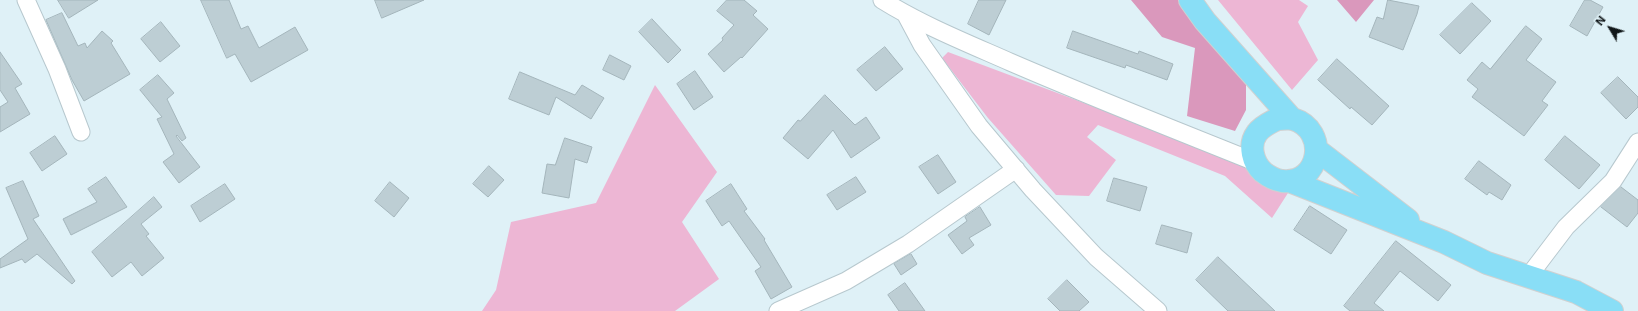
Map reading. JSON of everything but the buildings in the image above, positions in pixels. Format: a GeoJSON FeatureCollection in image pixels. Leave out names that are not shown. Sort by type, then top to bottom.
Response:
{"type":"FeatureCollection","features":[{"type":"Feature","properties":{"kind":"main road"},"geometry":{"type":"LineString","coordinates":[[1190,0],[1205,21],[1292,119],[1305,125],[1314,136],[1317,150],[1314,164],[1305,176],[1292,182]]}},
{"type":"Feature","properties":{"kind":"main road"},"geometry":{"type":"LineString","coordinates":[[1292,119],[1277,119],[1265,126],[1256,134],[1252,147],[1255,162],[1264,173],[1278,180],[1292,182],[1444,242],[1487,263],[1576,292],[1612,311]]}},
{"type":"Feature","properties":{"kind":"main road"},"geometry":{"type":"LineString","coordinates":[[1317,150],[1427,236]]}},
{"type":"Feature","properties":{"kind":"street"},"geometry":{"type":"LineString","coordinates":[[26,0],[57,68],[82,132]]}},
{"type":"Feature","properties":{"kind":"street"},"geometry":{"type":"LineString","coordinates":[[882,0],[906,15],[1069,87],[1255,162]]}},
{"type":"Feature","properties":{"kind":"street"},"geometry":{"type":"LineString","coordinates":[[906,15],[922,45],[939,71],[979,126],[1096,257],[1158,311]]}},
{"type":"Feature","properties":{"kind":"street"},"geometry":{"type":"LineString","coordinates":[[1528,277],[1566,228],[1613,181],[1638,142]]}},
{"type":"Feature","properties":{"kind":"street"},"geometry":{"type":"LineString","coordinates":[[778,311],[846,281],[908,244],[1016,169]]}},
{"type":"Feature","properties":{"kind":"shaded area"},"geometry":{"type":"Polygon","coordinates":[[[1131,0],[1185,0],[1246,77],[1246,110],[1235,131],[1187,116],[1195,48],[1162,37],[1131,0]]]}},
{"type":"Feature","properties":{"kind":"shaded area"},"geometry":{"type":"Polygon","coordinates":[[[1218,0],[1299,0],[1308,6],[1298,22],[1318,60],[1292,90],[1218,0]]]}},
{"type":"Feature","properties":{"kind":"shaded area"},"geometry":{"type":"Polygon","coordinates":[[[1337,0],[1374,0],[1356,22],[1337,0]]]}},
{"type":"Feature","properties":{"kind":"shaded area"},"geometry":{"type":"Polygon","coordinates":[[[948,52],[1295,182],[1272,218],[1225,176],[1098,125],[1087,137],[1116,160],[1089,196],[1056,195],[988,118],[942,58],[948,52]]]}},
{"type":"Feature","properties":{"kind":"shaded area"},"geometry":{"type":"Polygon","coordinates":[[[655,85],[717,172],[682,222],[719,279],[675,311],[482,311],[496,290],[511,222],[596,203],[655,85]]]}}]}
